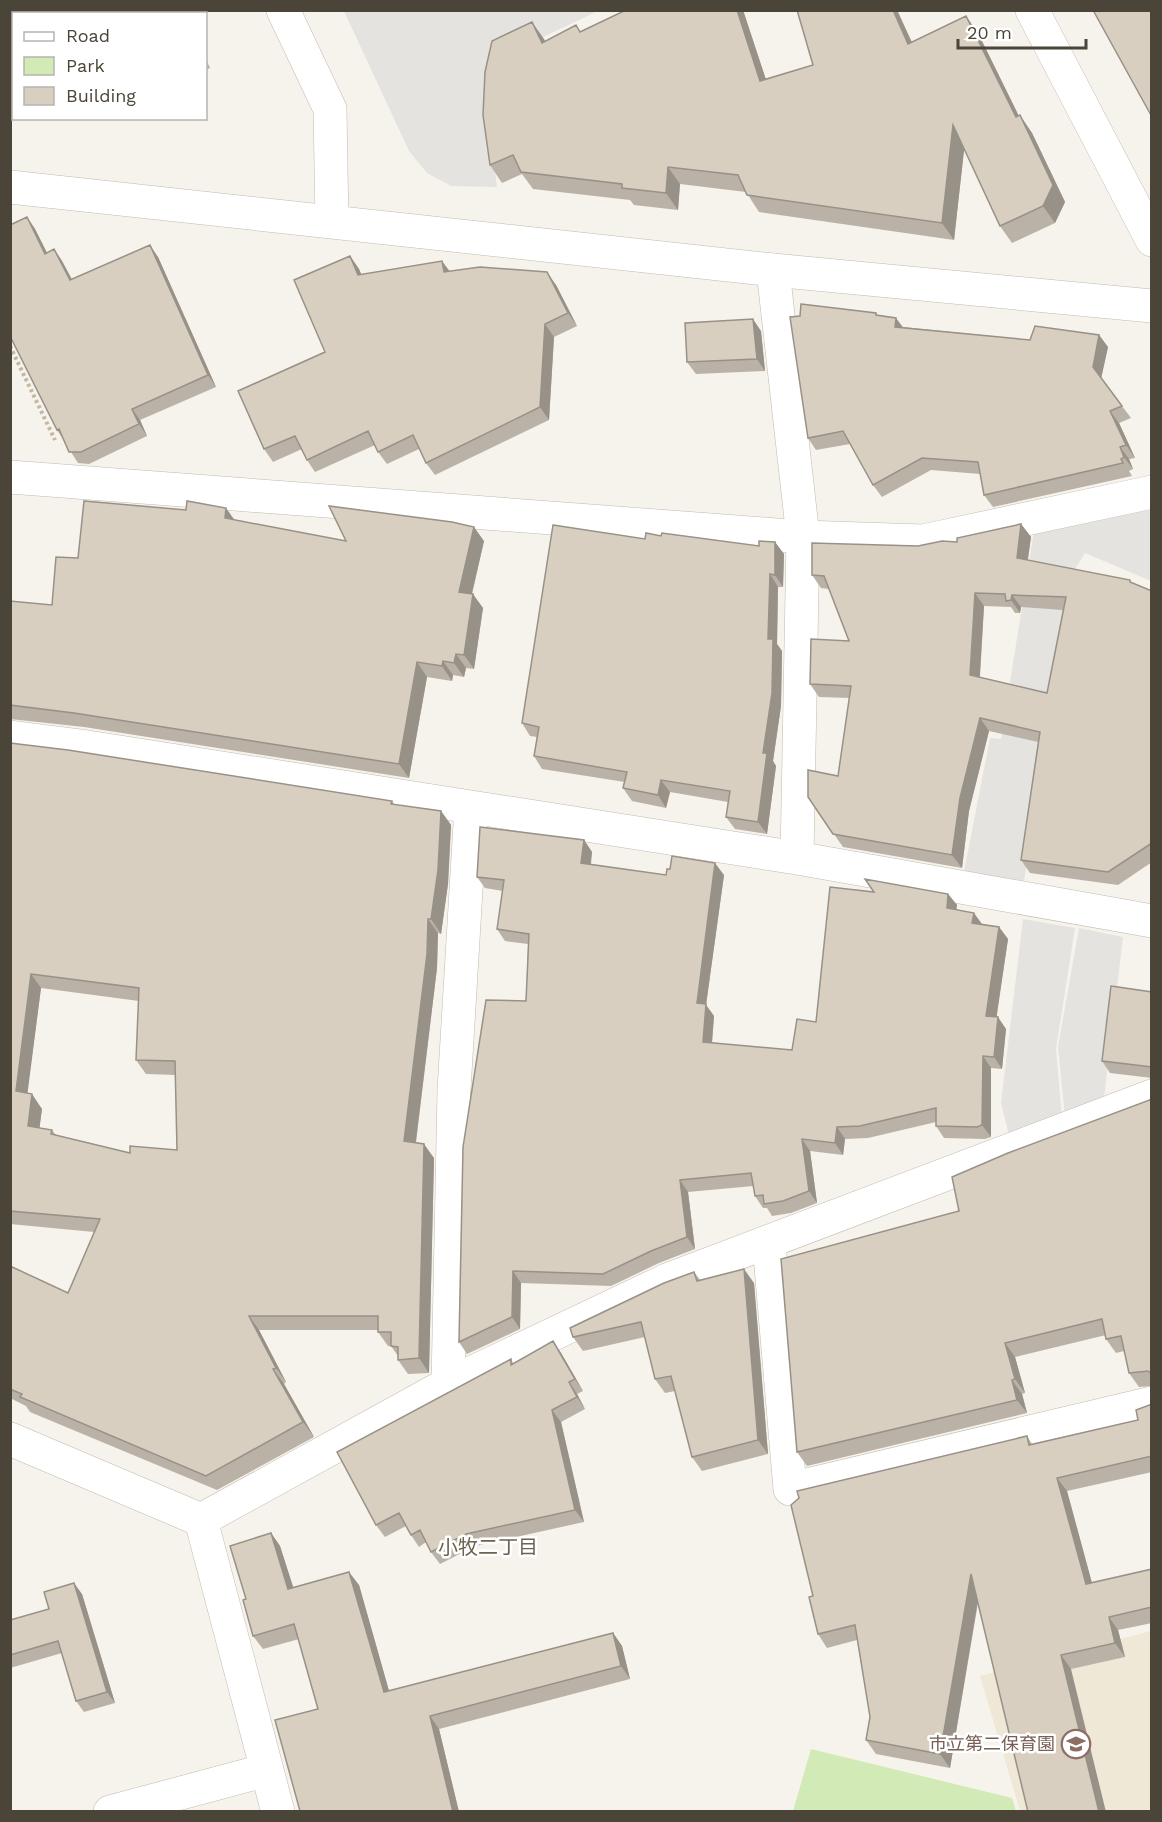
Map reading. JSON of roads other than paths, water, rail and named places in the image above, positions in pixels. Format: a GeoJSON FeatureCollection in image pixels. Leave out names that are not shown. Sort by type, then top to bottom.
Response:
{"type":"FeatureCollection","features":[{"type":"Feature","properties":{"kind":"street"},"geometry":{"type":"LineString","coordinates":[[284,10],[330,110],[332,222]]}},
{"type":"Feature","properties":{"kind":"street"},"geometry":{"type":"LineString","coordinates":[[1032,10],[1152,240]]}},
{"type":"Feature","properties":{"kind":"street"},"geometry":{"type":"LineString","coordinates":[[10,187],[773,270],[1152,306]]}},
{"type":"Feature","properties":{"kind":"street"},"geometry":{"type":"LineString","coordinates":[[773,270],[803,537],[797,858]]}},
{"type":"Feature","properties":{"kind":"street"},"geometry":{"type":"LineString","coordinates":[[10,477],[803,537],[923,541],[1152,492]]}},
{"type":"Feature","properties":{"kind":"street"},"geometry":{"type":"LineString","coordinates":[[10,737],[81,746],[797,858],[1152,921]]}},
{"type":"Feature","properties":{"kind":"street"},"geometry":{"type":"LineString","coordinates":[[448,1384],[454,1090],[471,807]]}},
{"type":"Feature","properties":{"kind":"street"},"geometry":{"type":"LineString","coordinates":[[201,1520],[448,1384],[668,1280],[1152,1096]]}},
{"type":"Feature","properties":{"kind":"street"},"geometry":{"type":"LineString","coordinates":[[769,1243],[790,1489],[1152,1403]]}},
{"type":"Feature","properties":{"kind":"street"},"geometry":{"type":"LineString","coordinates":[[10,1439],[201,1520]]}},
{"type":"Feature","properties":{"kind":"street"},"geometry":{"type":"LineString","coordinates":[[201,1520],[278,1812]]}},
{"type":"Feature","properties":{"kind":"street"},"geometry":{"type":"LineString","coordinates":[[110,1812],[267,1770]]}},
{"type":"Feature","properties":{"kind":"place","name":"市立第二保育園"},"geometry":{"type":"Point","coordinates":[1076,1744]}},
{"type":"Feature","properties":{"kind":"district","name":"小牧二丁目"},"geometry":{"type":"Point","coordinates":[488,1547]}}]}
